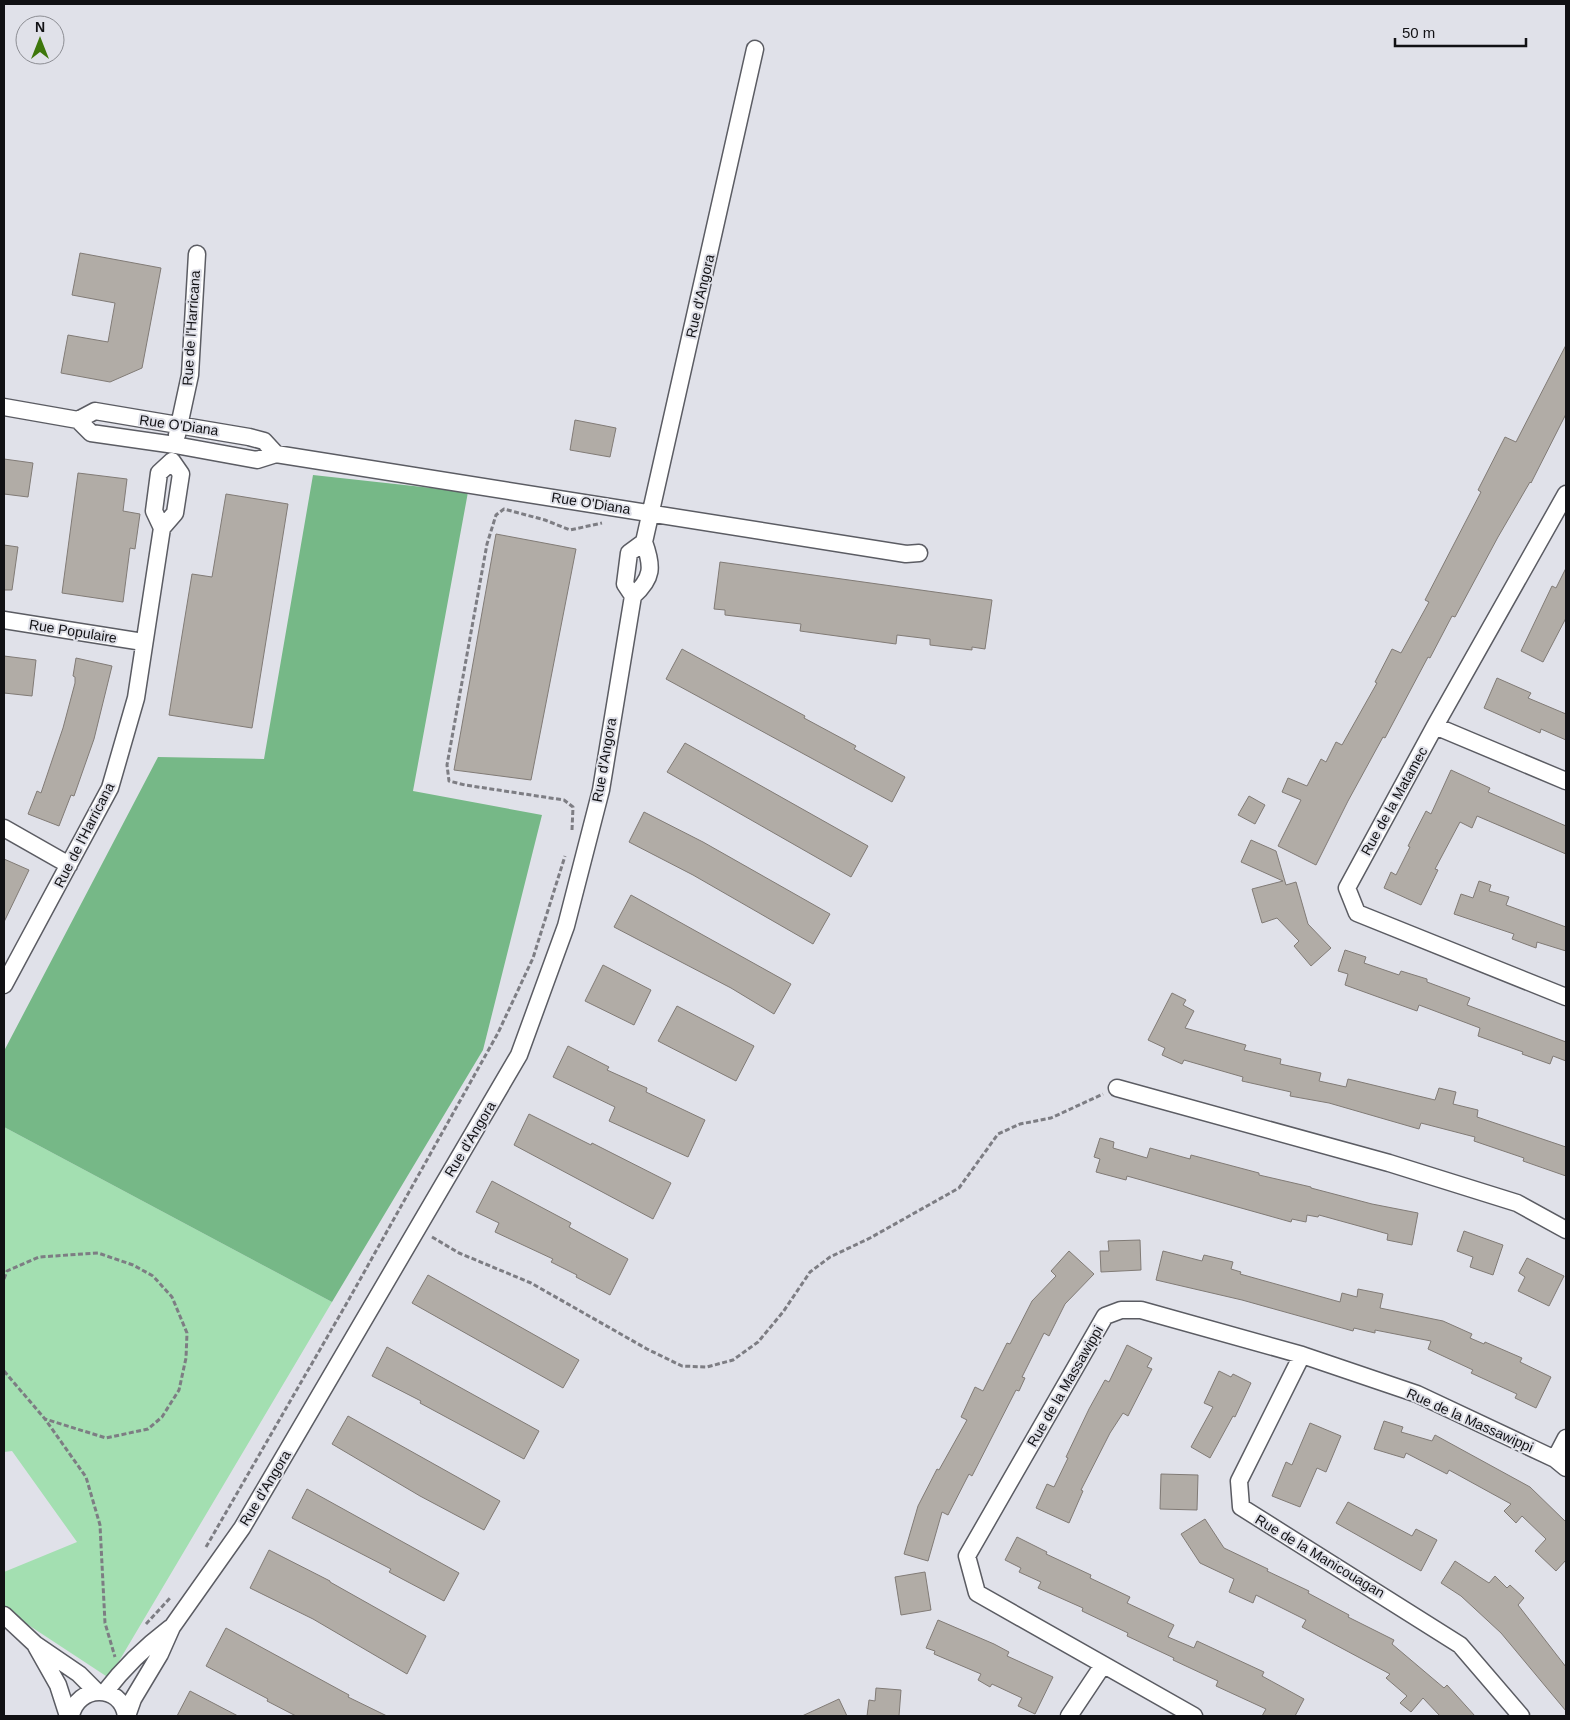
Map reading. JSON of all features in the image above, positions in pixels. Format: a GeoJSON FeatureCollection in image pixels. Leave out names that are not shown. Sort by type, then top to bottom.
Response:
{"type":"FeatureCollection","features":[{"type":"Feature","properties":{"kind":"street","name":"Rue d'Angora"},"geometry":{"type":"LineString","coordinates":[[127,1716],[133,1700],[160,1654],[172,1627],[242,1528],[520,1054],[566,926],[599,798],[633,596],[647,584],[651,560],[644,542],[755,48]]}},
{"type":"Feature","properties":{"kind":"street","name":"Rue de l'Harricana"},"geometry":{"type":"LineString","coordinates":[[4,984],[110,788],[136,698],[143,642],[162,528],[176,513],[181,474],[174,453],[190,375],[197,254]]}},
{"type":"Feature","properties":{"kind":"street","name":"Rue O'Diana"},"geometry":{"type":"LineString","coordinates":[[4,408],[78,420],[91,433],[174,453],[256,460],[276,454],[912,553]]}},
{"type":"Feature","properties":{"kind":"street","name":"Rue O'Diana"},"geometry":{"type":"LineString","coordinates":[[78,420],[95,411],[226,432],[264,441],[276,454]]}},
{"type":"Feature","properties":{"kind":"street","name":"Rue de la Matamec"},"geometry":{"type":"LineString","coordinates":[[1566,494],[1435,726],[1347,888],[1357,914],[1566,997]]}},
{"type":"Feature","properties":{"kind":"street","name":"Rue Populaire"},"geometry":{"type":"LineString","coordinates":[[4,620],[143,642]]}},
{"type":"Feature","properties":{"kind":"street"},"geometry":{"type":"LineString","coordinates":[[1435,726],[1566,781]]}},
{"type":"Feature","properties":{"kind":"street"},"geometry":{"type":"LineString","coordinates":[[4,828],[69,865]]}},
{"type":"Feature","properties":{"kind":"street"},"geometry":{"type":"LineString","coordinates":[[1116,1088],[1389,1163],[1517,1203],[1566,1230]]}},
{"type":"Feature","properties":{"kind":"street","name":"Rue de la Massawippi"},"geometry":{"type":"LineString","coordinates":[[1194,1716],[976,1593],[967,1556],[1105,1316],[1121,1310],[1141,1310],[1302,1355],[1417,1394],[1561,1464]]}},
{"type":"Feature","properties":{"kind":"street","name":"Rue de la Manicouagan"},"geometry":{"type":"LineString","coordinates":[[1302,1355],[1239,1481],[1241,1507],[1380,1592],[1460,1645],[1521,1716]]}},
{"type":"Feature","properties":{"kind":"street"},"geometry":{"type":"LineString","coordinates":[[1561,1464],[1566,1438]]}},
{"type":"Feature","properties":{"kind":"street"},"geometry":{"type":"LineString","coordinates":[[4,1615],[35,1644],[79,1674],[101,1692],[121,1702],[127,1716]]}},
{"type":"Feature","properties":{"kind":"street","name":"Rue d'Angora"},"geometry":{"type":"LineString","coordinates":[[101,1692],[148,1645],[172,1627]]}},
{"type":"Feature","properties":{"kind":"street"},"geometry":{"type":"LineString","coordinates":[[35,1644],[58,1686],[69,1716]]}},
{"type":"Feature","properties":{"kind":"street"},"geometry":{"type":"LineString","coordinates":[[1069,1716],[1103,1665]]}},
{"type":"Feature","properties":{"kind":"street"},"geometry":{"type":"LineString","coordinates":[[69,1716],[79,1699],[101,1692]]}},
{"type":"Feature","properties":{"kind":"path"},"geometry":{"type":"LineString","coordinates":[[572,834],[573,806],[564,800],[464,785],[449,781],[447,765],[487,544],[496,515],[504,509],[545,520],[570,530],[607,522]]}},
{"type":"Feature","properties":{"kind":"path"},"geometry":{"type":"LineString","coordinates":[[202,1553],[348,1301],[498,1033],[533,958],[566,853]]}},
{"type":"Feature","properties":{"kind":"path"},"geometry":{"type":"LineString","coordinates":[[429,1235],[459,1253],[531,1283],[647,1350],[682,1366],[707,1367],[733,1360],[758,1342],[783,1312],[810,1272],[830,1257],[887,1229],[959,1188],[998,1134],[1020,1124],[1051,1118],[1116,1088]]}},
{"type":"Feature","properties":{"kind":"path"},"geometry":{"type":"LineString","coordinates":[[4,1279],[7,1271],[38,1257],[98,1253],[133,1265],[153,1276],[172,1297],[186,1333],[186,1358],[179,1390],[162,1417],[148,1429],[106,1438],[45,1419]]}},
{"type":"Feature","properties":{"kind":"path"},"geometry":{"type":"LineString","coordinates":[[4,1371],[45,1419],[86,1476],[100,1526],[106,1623],[116,1657],[122,1650]]}},
{"type":"Feature","properties":{"kind":"path"},"geometry":{"type":"LineString","coordinates":[[141,1630],[172,1596]]}},
{"type":"Feature","properties":{"kind":"green space"},"geometry":{"type":"Polygon","coordinates":[[[313,475],[468,492],[413,791],[542,815],[483,1050],[332,1302],[4,1127],[4,1051],[158,757],[264,759],[313,475]]]}},
{"type":"Feature","properties":{"kind":"green space"},"geometry":{"type":"Polygon","coordinates":[[[4,1127],[332,1302],[109,1678],[4,1609],[4,1572],[77,1542],[12,1451],[4,1452],[4,1127]]]}},
{"type":"Feature","properties":{"kind":"building"},"geometry":{"type":"Polygon","coordinates":[[[80,253],[161,268],[142,368],[110,382],[61,373],[68,335],[108,342],[115,303],[72,295],[80,253]]]}},
{"type":"Feature","properties":{"kind":"building"},"geometry":{"type":"Polygon","coordinates":[[[1566,345],[1566,414],[1531,483],[1498,537],[1455,617],[1452,616],[1430,658],[1428,657],[1385,738],[1383,737],[1316,865],[1278,846],[1301,800],[1282,792],[1288,778],[1307,786],[1321,759],[1326,762],[1336,742],[1342,745],[1377,683],[1375,682],[1392,649],[1401,653],[1429,602],[1425,600],[1481,492],[1478,490],[1505,437],[1516,442],[1566,345]]]}},
{"type":"Feature","properties":{"kind":"building"},"geometry":{"type":"Polygon","coordinates":[[[575,420],[616,428],[610,457],[570,450],[575,420]]]}},
{"type":"Feature","properties":{"kind":"building"},"geometry":{"type":"Polygon","coordinates":[[[4,459],[33,463],[28,497],[4,494],[4,459]]]}},
{"type":"Feature","properties":{"kind":"building"},"geometry":{"type":"Polygon","coordinates":[[[78,473],[127,479],[123,511],[140,514],[135,549],[130,548],[123,602],[62,593],[78,473]]]}},
{"type":"Feature","properties":{"kind":"building"},"geometry":{"type":"Polygon","coordinates":[[[226,494],[288,504],[252,728],[169,715],[192,574],[212,577],[226,494]]]}},
{"type":"Feature","properties":{"kind":"building"},"geometry":{"type":"Polygon","coordinates":[[[496,534],[576,549],[531,780],[454,770],[496,534]]]}},
{"type":"Feature","properties":{"kind":"building"},"geometry":{"type":"Polygon","coordinates":[[[4,545],[18,547],[12,590],[4,590],[4,545]]]}},
{"type":"Feature","properties":{"kind":"building"},"geometry":{"type":"Polygon","coordinates":[[[720,562],[992,600],[985,649],[972,647],[972,650],[930,645],[930,639],[897,635],[896,644],[800,631],[801,624],[725,615],[725,610],[714,609],[720,562]]]}},
{"type":"Feature","properties":{"kind":"building"},"geometry":{"type":"Polygon","coordinates":[[[1566,568],[1566,618],[1543,662],[1521,651],[1552,586],[1556,588],[1566,568]]]}},
{"type":"Feature","properties":{"kind":"building"},"geometry":{"type":"Polygon","coordinates":[[[682,649],[805,716],[804,718],[856,746],[854,749],[905,777],[892,802],[666,679],[682,649]]]}},
{"type":"Feature","properties":{"kind":"building"},"geometry":{"type":"Polygon","coordinates":[[[4,656],[36,660],[32,696],[4,693],[4,656]]]}},
{"type":"Feature","properties":{"kind":"building"},"geometry":{"type":"Polygon","coordinates":[[[76,658],[112,666],[94,739],[74,796],[71,795],[59,826],[28,814],[37,791],[41,793],[63,728],[75,683],[75,677],[73,676],[76,658]]]}},
{"type":"Feature","properties":{"kind":"building"},"geometry":{"type":"Polygon","coordinates":[[[1497,678],[1531,693],[1528,698],[1566,714],[1566,740],[1541,729],[1540,733],[1484,708],[1497,678]]]}},
{"type":"Feature","properties":{"kind":"building"},"geometry":{"type":"Polygon","coordinates":[[[685,743],[868,846],[851,877],[667,772],[685,743]]]}},
{"type":"Feature","properties":{"kind":"building"},"geometry":{"type":"Polygon","coordinates":[[[1451,770],[1490,788],[1488,792],[1566,826],[1566,854],[1477,816],[1472,828],[1460,822],[1435,869],[1438,870],[1421,905],[1384,888],[1391,872],[1396,875],[1426,811],[1431,814],[1451,770]]]}},
{"type":"Feature","properties":{"kind":"building"},"geometry":{"type":"Polygon","coordinates":[[[1249,796],[1265,805],[1255,824],[1238,815],[1249,796]]]}},
{"type":"Feature","properties":{"kind":"building"},"geometry":{"type":"Polygon","coordinates":[[[644,812],[703,842],[830,914],[813,944],[693,875],[629,842],[644,812]]]}},
{"type":"Feature","properties":{"kind":"building"},"geometry":{"type":"Polygon","coordinates":[[[1251,840],[1276,851],[1286,885],[1296,882],[1308,924],[1331,948],[1311,966],[1294,946],[1299,941],[1277,918],[1262,923],[1252,889],[1283,881],[1241,862],[1251,840]]]}},
{"type":"Feature","properties":{"kind":"building"},"geometry":{"type":"Polygon","coordinates":[[[4,859],[29,870],[4,922],[4,859]]]}},
{"type":"Feature","properties":{"kind":"building"},"geometry":{"type":"Polygon","coordinates":[[[1479,881],[1491,885],[1489,891],[1509,897],[1506,905],[1566,927],[1566,951],[1537,942],[1536,948],[1512,939],[1514,934],[1454,914],[1461,894],[1473,898],[1479,881]]]}},
{"type":"Feature","properties":{"kind":"building"},"geometry":{"type":"Polygon","coordinates":[[[631,895],[791,984],[774,1014],[731,988],[614,927],[631,895]]]}},
{"type":"Feature","properties":{"kind":"building"},"geometry":{"type":"Polygon","coordinates":[[[1345,950],[1366,957],[1364,963],[1399,975],[1401,971],[1427,979],[1427,982],[1470,998],[1467,1005],[1566,1042],[1566,1061],[1553,1056],[1550,1064],[1478,1036],[1480,1028],[1419,1005],[1417,1011],[1345,985],[1348,974],[1338,971],[1345,950]]]}},
{"type":"Feature","properties":{"kind":"building"},"geometry":{"type":"Polygon","coordinates":[[[603,965],[651,990],[634,1025],[585,1001],[603,965]]]}},
{"type":"Feature","properties":{"kind":"building"},"geometry":{"type":"Polygon","coordinates":[[[1172,993],[1186,1000],[1183,1005],[1194,1011],[1185,1028],[1246,1045],[1244,1050],[1281,1059],[1280,1064],[1321,1073],[1319,1081],[1346,1087],[1348,1079],[1435,1100],[1439,1088],[1456,1092],[1453,1104],[1478,1110],[1477,1117],[1566,1147],[1566,1176],[1523,1161],[1524,1158],[1474,1141],[1475,1137],[1421,1123],[1419,1129],[1329,1103],[1290,1096],[1291,1092],[1242,1081],[1243,1077],[1184,1060],[1182,1064],[1162,1055],[1165,1048],[1148,1040],[1172,993]]]}},
{"type":"Feature","properties":{"kind":"building"},"geometry":{"type":"Polygon","coordinates":[[[677,1006],[754,1046],[736,1081],[658,1041],[677,1006]]]}},
{"type":"Feature","properties":{"kind":"building"},"geometry":{"type":"Polygon","coordinates":[[[568,1046],[609,1067],[607,1070],[647,1088],[646,1092],[705,1120],[688,1157],[609,1121],[615,1107],[553,1077],[568,1046]]]}},
{"type":"Feature","properties":{"kind":"building"},"geometry":{"type":"Polygon","coordinates":[[[529,1114],[671,1183],[653,1219],[514,1145],[529,1114]]]}},
{"type":"Feature","properties":{"kind":"building"},"geometry":{"type":"Polygon","coordinates":[[[1100,1138],[1114,1142],[1113,1148],[1147,1158],[1150,1148],[1190,1159],[1191,1155],[1259,1173],[1259,1175],[1372,1204],[1418,1213],[1412,1245],[1387,1240],[1388,1234],[1319,1215],[1318,1217],[1307,1215],[1306,1222],[1292,1219],[1291,1222],[1127,1176],[1126,1180],[1096,1172],[1100,1159],[1094,1157],[1100,1138]]]}},
{"type":"Feature","properties":{"kind":"building"},"geometry":{"type":"Polygon","coordinates":[[[492,1181],[571,1223],[569,1227],[628,1259],[610,1295],[551,1262],[553,1259],[495,1232],[499,1223],[476,1212],[492,1181]]]}},
{"type":"Feature","properties":{"kind":"building"},"geometry":{"type":"Polygon","coordinates":[[[1464,1231],[1503,1245],[1493,1275],[1470,1267],[1473,1257],[1457,1251],[1464,1231]]]}},
{"type":"Feature","properties":{"kind":"building"},"geometry":{"type":"Polygon","coordinates":[[[1140,1240],[1141,1270],[1101,1272],[1100,1251],[1109,1251],[1108,1241],[1140,1240]]]}},
{"type":"Feature","properties":{"kind":"building"},"geometry":{"type":"Polygon","coordinates":[[[1069,1251],[1094,1274],[1065,1304],[1049,1336],[1044,1333],[1022,1377],[1025,1378],[1019,1391],[1016,1390],[972,1476],[969,1474],[948,1515],[942,1512],[928,1561],[904,1554],[918,1506],[937,1469],[939,1470],[967,1420],[961,1417],[975,1387],[983,1391],[1007,1343],[1010,1344],[1032,1301],[1056,1276],[1051,1271],[1069,1251]]]}},
{"type":"Feature","properties":{"kind":"building"},"geometry":{"type":"Polygon","coordinates":[[[1163,1251],[1202,1261],[1204,1255],[1233,1262],[1231,1269],[1241,1272],[1240,1274],[1340,1302],[1342,1293],[1357,1297],[1358,1289],[1383,1294],[1380,1308],[1443,1321],[1472,1334],[1470,1338],[1484,1344],[1485,1342],[1522,1358],[1520,1362],[1551,1377],[1536,1408],[1515,1398],[1517,1394],[1471,1373],[1473,1370],[1428,1349],[1431,1341],[1375,1330],[1375,1333],[1354,1328],[1353,1331],[1242,1300],[1156,1280],[1163,1251]]]}},
{"type":"Feature","properties":{"kind":"building"},"geometry":{"type":"Polygon","coordinates":[[[1527,1258],[1564,1276],[1549,1306],[1518,1291],[1525,1277],[1519,1273],[1527,1258]]]}},
{"type":"Feature","properties":{"kind":"building"},"geometry":{"type":"Polygon","coordinates":[[[428,1275],[579,1360],[563,1388],[412,1303],[428,1275]]]}},
{"type":"Feature","properties":{"kind":"building"},"geometry":{"type":"Polygon","coordinates":[[[1127,1345],[1152,1358],[1147,1367],[1152,1369],[1128,1416],[1123,1413],[1110,1433],[1081,1490],[1083,1491],[1069,1523],[1036,1508],[1047,1484],[1054,1487],[1089,1409],[1105,1380],[1109,1382],[1127,1345]]]}},
{"type":"Feature","properties":{"kind":"building"},"geometry":{"type":"Polygon","coordinates":[[[387,1347],[539,1431],[524,1459],[420,1403],[421,1401],[372,1376],[387,1347]]]}},
{"type":"Feature","properties":{"kind":"building"},"geometry":{"type":"Polygon","coordinates":[[[1219,1371],[1231,1377],[1233,1374],[1251,1383],[1235,1417],[1233,1416],[1210,1458],[1191,1447],[1213,1407],[1204,1403],[1219,1371]]]}},
{"type":"Feature","properties":{"kind":"building"},"geometry":{"type":"Polygon","coordinates":[[[348,1416],[500,1501],[484,1530],[420,1496],[332,1444],[348,1416]]]}},
{"type":"Feature","properties":{"kind":"building"},"geometry":{"type":"Polygon","coordinates":[[[1384,1421],[1403,1427],[1401,1432],[1432,1441],[1435,1435],[1530,1487],[1566,1522],[1566,1560],[1556,1571],[1535,1551],[1546,1539],[1522,1516],[1516,1523],[1504,1511],[1511,1504],[1449,1470],[1447,1474],[1406,1453],[1404,1458],[1374,1449],[1384,1421]]]}},
{"type":"Feature","properties":{"kind":"building"},"geometry":{"type":"Polygon","coordinates":[[[1310,1423],[1341,1436],[1326,1472],[1317,1468],[1300,1507],[1272,1496],[1286,1462],[1292,1465],[1310,1423]]]}},
{"type":"Feature","properties":{"kind":"building"},"geometry":{"type":"Polygon","coordinates":[[[1161,1474],[1198,1475],[1197,1510],[1160,1509],[1161,1474]]]}},
{"type":"Feature","properties":{"kind":"building"},"geometry":{"type":"Polygon","coordinates":[[[307,1489],[459,1573],[444,1601],[389,1572],[391,1569],[292,1518],[307,1489]]]}},
{"type":"Feature","properties":{"kind":"building"},"geometry":{"type":"Polygon","coordinates":[[[1348,1502],[1412,1536],[1416,1529],[1437,1540],[1421,1571],[1336,1523],[1348,1502]]]}},
{"type":"Feature","properties":{"kind":"building"},"geometry":{"type":"Polygon","coordinates":[[[1205,1519],[1224,1548],[1309,1591],[1308,1593],[1349,1615],[1348,1617],[1394,1640],[1392,1644],[1444,1688],[1447,1685],[1475,1716],[1440,1716],[1423,1698],[1411,1712],[1400,1703],[1407,1696],[1386,1678],[1390,1674],[1302,1627],[1306,1620],[1256,1595],[1253,1603],[1229,1592],[1234,1579],[1200,1563],[1181,1534],[1205,1519]]]}},
{"type":"Feature","properties":{"kind":"building"},"geometry":{"type":"Polygon","coordinates":[[[1017,1537],[1047,1552],[1046,1554],[1091,1575],[1090,1578],[1130,1597],[1127,1603],[1174,1625],[1168,1637],[1194,1648],[1197,1641],[1264,1672],[1262,1676],[1304,1699],[1295,1716],[1262,1716],[1266,1709],[1216,1686],[1218,1681],[1127,1636],[1128,1633],[1082,1611],[1083,1608],[1038,1588],[1041,1582],[1019,1572],[1021,1568],[1005,1560],[1017,1537]]]}},
{"type":"Feature","properties":{"kind":"building"},"geometry":{"type":"Polygon","coordinates":[[[269,1550],[330,1581],[426,1636],[407,1674],[313,1619],[250,1588],[269,1550]]]}},
{"type":"Feature","properties":{"kind":"building"},"geometry":{"type":"Polygon","coordinates":[[[1455,1561],[1489,1583],[1495,1576],[1507,1588],[1510,1585],[1524,1598],[1518,1605],[1566,1667],[1566,1711],[1501,1633],[1461,1596],[1441,1583],[1455,1561]]]}},
{"type":"Feature","properties":{"kind":"building"},"geometry":{"type":"Polygon","coordinates":[[[925,1572],[931,1610],[901,1615],[895,1577],[925,1572]]]}},
{"type":"Feature","properties":{"kind":"building"},"geometry":{"type":"Polygon","coordinates":[[[938,1620],[994,1644],[1009,1652],[1007,1656],[1053,1677],[1035,1714],[1018,1706],[1022,1698],[992,1684],[990,1687],[978,1680],[981,1674],[934,1654],[935,1651],[926,1648],[938,1620]]]}},
{"type":"Feature","properties":{"kind":"building"},"geometry":{"type":"Polygon","coordinates":[[[226,1628],[349,1695],[348,1697],[387,1716],[296,1716],[267,1701],[268,1699],[206,1666],[226,1628]]]}},
{"type":"Feature","properties":{"kind":"building"},"geometry":{"type":"Polygon","coordinates":[[[876,1688],[901,1690],[899,1716],[867,1716],[869,1700],[875,1701],[876,1688]]]}},
{"type":"Feature","properties":{"kind":"building"},"geometry":{"type":"Polygon","coordinates":[[[190,1691],[238,1716],[177,1716],[190,1691]]]}},
{"type":"Feature","properties":{"kind":"building"},"geometry":{"type":"Polygon","coordinates":[[[839,1699],[847,1716],[802,1716],[839,1699]]]}}]}
